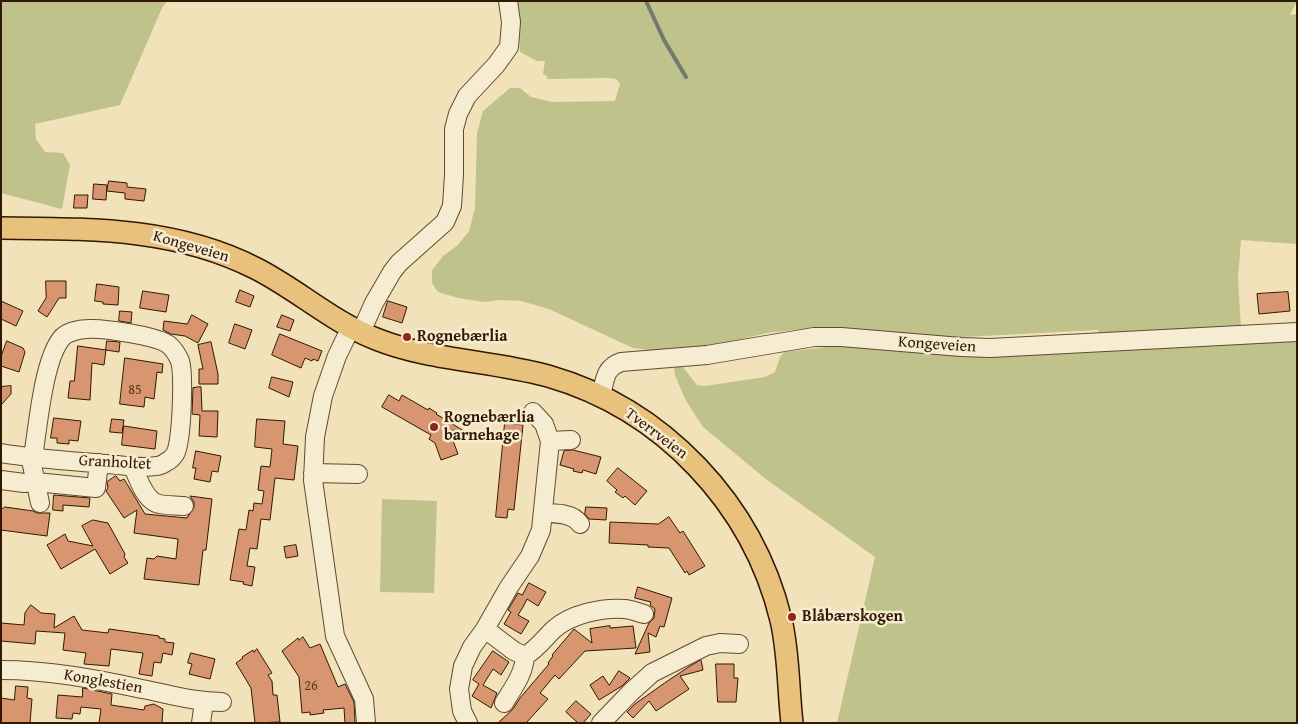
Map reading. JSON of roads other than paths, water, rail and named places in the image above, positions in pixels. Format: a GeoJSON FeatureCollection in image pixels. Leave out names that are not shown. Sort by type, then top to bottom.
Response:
{"type":"FeatureCollection","features":[{"type":"Feature","properties":{"kind":"main road","name":"Kongeveien"},"geometry":{"type":"LineString","coordinates":[[1,228],[125,231],[159,236],[195,245],[254,267],[356,330]]}},
{"type":"Feature","properties":{"kind":"main road","name":"Tverrveien"},"geometry":{"type":"LineString","coordinates":[[356,330],[406,349],[548,376],[601,396],[636,416],[680,450],[728,503],[748,534],[764,566],[780,619],[788,662],[789,717]]}},
{"type":"Feature","properties":{"kind":"street"},"geometry":{"type":"LineString","coordinates":[[366,723],[361,693],[335,636],[327,591],[327,574],[312,473],[315,436],[323,396],[337,356],[378,297],[392,272],[445,222],[452,206],[454,128],[458,114],[467,96],[496,65],[509,47],[511,22],[508,1]]}},
{"type":"Feature","properties":{"kind":"street","name":"Granholtet"},"geometry":{"type":"LineString","coordinates":[[1,453],[33,457],[133,467],[157,466],[166,462],[175,454],[179,441],[181,397],[180,360],[170,345],[160,341],[106,330],[87,329],[67,333],[60,340],[48,368],[33,457]]}},
{"type":"Feature","properties":{"kind":"street","name":"Kongeveien"},"geometry":{"type":"LineString","coordinates":[[601,396],[608,371],[611,367],[622,362],[707,355],[814,337],[841,337],[990,348],[1297,332]]}},
{"type":"Feature","properties":{"kind":"street"},"geometry":{"type":"LineString","coordinates":[[468,723],[462,711],[459,689],[463,666],[472,647],[530,556],[542,530],[550,441],[544,424],[533,412]]}},
{"type":"Feature","properties":{"kind":"street"},"geometry":{"type":"LineString","coordinates":[[550,441],[571,440]]}},
{"type":"Feature","properties":{"kind":"street"},"geometry":{"type":"LineString","coordinates":[[33,457],[32,465],[40,503]]}},
{"type":"Feature","properties":{"kind":"street"},"geometry":{"type":"LineString","coordinates":[[1,480],[96,488],[99,463]]}},
{"type":"Feature","properties":{"kind":"street"},"geometry":{"type":"LineString","coordinates":[[133,467],[147,495],[157,504],[184,506]]}},
{"type":"Feature","properties":{"kind":"street"},"geometry":{"type":"LineString","coordinates":[[312,473],[358,474]]}},
{"type":"Feature","properties":{"kind":"street"},"geometry":{"type":"LineString","coordinates":[[543,513],[570,516],[580,524]]}},
{"type":"Feature","properties":{"kind":"street"},"geometry":{"type":"LineString","coordinates":[[525,656],[542,644],[563,622],[577,615],[626,610],[644,614]]}},
{"type":"Feature","properties":{"kind":"street"},"geometry":{"type":"LineString","coordinates":[[485,629],[514,651],[525,656]]}},
{"type":"Feature","properties":{"kind":"street"},"geometry":{"type":"LineString","coordinates":[[601,723],[652,673],[706,646],[720,643],[739,644]]}},
{"type":"Feature","properties":{"kind":"street"},"geometry":{"type":"LineString","coordinates":[[504,704],[520,677],[525,664],[525,656]]}},
{"type":"Feature","properties":{"kind":"street","name":"Konglestien"},"geometry":{"type":"LineString","coordinates":[[1,670],[72,676],[204,702],[222,702]]}},
{"type":"Feature","properties":{"kind":"street"},"geometry":{"type":"LineString","coordinates":[[201,723],[204,702]]}},
{"type":"Feature","properties":{"kind":"waterway"},"geometry":{"type":"LineString","coordinates":[[646,1],[664,40],[686,77]]}},
{"type":"Feature","properties":{"kind":"place","name":"Rognebærlia"},"geometry":{"type":"Point","coordinates":[407,337]}},
{"type":"Feature","properties":{"kind":"place","name":"Rognebærlia barnehage"},"geometry":{"type":"Point","coordinates":[434,427]}},
{"type":"Feature","properties":{"kind":"place","name":"Blåbærskogen"},"geometry":{"type":"Point","coordinates":[792,617]}}]}
